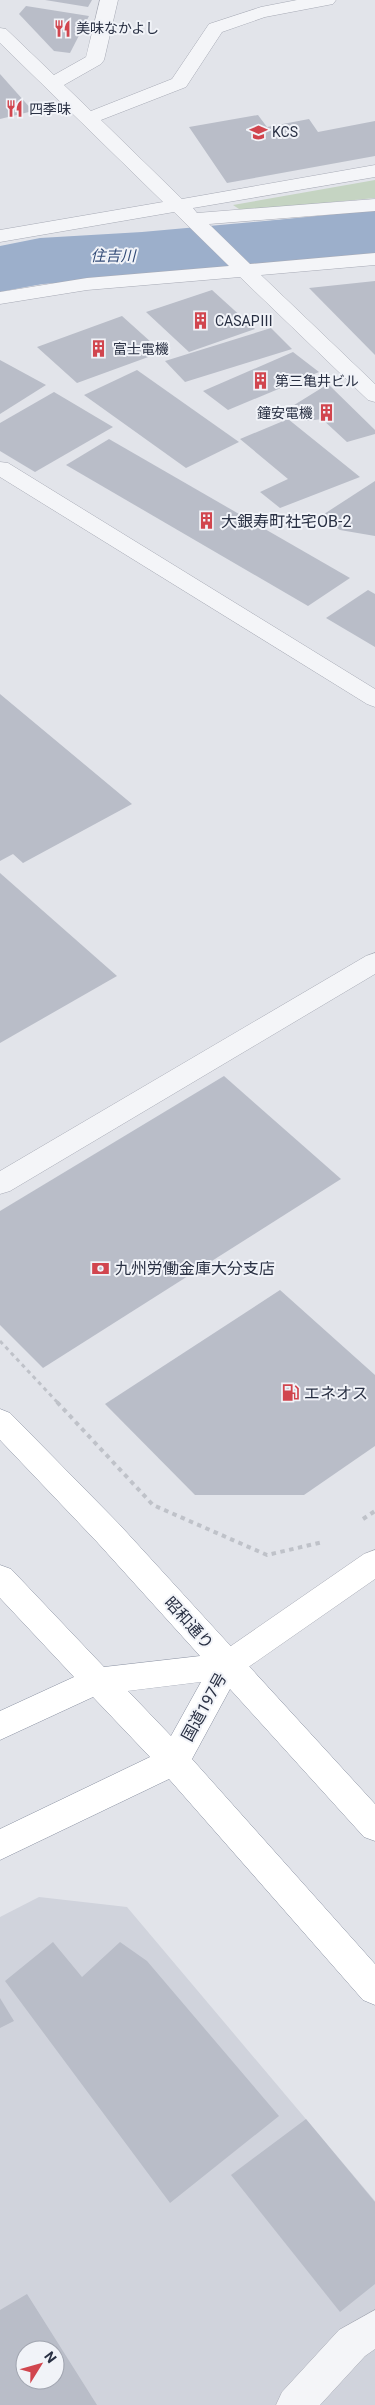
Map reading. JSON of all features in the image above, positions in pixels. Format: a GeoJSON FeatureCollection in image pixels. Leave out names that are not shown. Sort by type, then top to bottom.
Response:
{"type":"FeatureCollection","features":[{"type":"Feature","properties":{"kind":"main road","name":"昭和通り"},"geometry":{"type":"LineString","coordinates":[[0,1421],[108,1533],[226,1666],[375,1827]]}},
{"type":"Feature","properties":{"kind":"main road"},"geometry":{"type":"LineString","coordinates":[[226,1666],[375,1563]]}},
{"type":"Feature","properties":{"kind":"main road"},"geometry":{"type":"LineString","coordinates":[[0,1578],[174,1761],[375,1989]]}},
{"type":"Feature","properties":{"kind":"main road","name":"国道197号"},"geometry":{"type":"LineString","coordinates":[[0,1726],[97,1681],[226,1666]]}},
{"type":"Feature","properties":{"kind":"main road","name":"国道197号"},"geometry":{"type":"LineString","coordinates":[[174,1761],[226,1666]]}},
{"type":"Feature","properties":{"kind":"main road"},"geometry":{"type":"LineString","coordinates":[[0,1844],[174,1761]]}},
{"type":"Feature","properties":{"kind":"street"},"geometry":{"type":"LineString","coordinates":[[53,84],[95,60],[109,0]]}},
{"type":"Feature","properties":{"kind":"street"},"geometry":{"type":"LineString","coordinates":[[88,119],[179,83],[215,28],[261,12],[327,0]]}},
{"type":"Feature","properties":{"kind":"street"},"geometry":{"type":"LineString","coordinates":[[0,33],[375,396]]}},
{"type":"Feature","properties":{"kind":"street"},"geometry":{"type":"LineString","coordinates":[[0,236],[185,213],[375,171]]}},
{"type":"Feature","properties":{"kind":"street"},"geometry":{"type":"LineString","coordinates":[[185,213],[308,212],[375,205]]}},
{"type":"Feature","properties":{"kind":"street"},"geometry":{"type":"LineString","coordinates":[[0,298],[87,284],[240,264],[375,259]]}},
{"type":"Feature","properties":{"kind":"street"},"geometry":{"type":"LineString","coordinates":[[0,468],[375,699]]}},
{"type":"Feature","properties":{"kind":"street"},"geometry":{"type":"LineString","coordinates":[[0,1184],[375,962]]}},
{"type":"Feature","properties":{"kind":"street"},"geometry":{"type":"LineString","coordinates":[[295,2405],[352,2342],[375,2328]]}},
{"type":"Feature","properties":{"kind":"path"},"geometry":{"type":"LineString","coordinates":[[0,1341],[153,1506],[267,1556],[331,1540]]}},
{"type":"Feature","properties":{"kind":"path"},"geometry":{"type":"LineString","coordinates":[[360,1521],[375,1511]]}},
{"type":"Feature","properties":{"kind":"shaded area"},"geometry":{"type":"Polygon","coordinates":[[[39,1897],[127,1907],[375,2201],[375,2405],[0,2405],[0,1917],[39,1897]]]}},
{"type":"Feature","properties":{"kind":"green space"},"geometry":{"type":"Polygon","coordinates":[[[375,180],[375,198],[242,211],[233,205],[375,180]]]}},
{"type":"Feature","properties":{"kind":"water"},"geometry":{"type":"Polygon","coordinates":[[[375,210],[375,249],[279,258],[242,224],[375,210]]]}},
{"type":"Feature","properties":{"kind":"water","name":"住吉川"},"geometry":{"type":"Polygon","coordinates":[[[174,231],[204,265],[61,281],[0,291],[0,254],[112,237],[174,231]]]}},
{"type":"Feature","properties":{"kind":"building"},"geometry":{"type":"Polygon","coordinates":[[[45,0],[92,0],[88,7],[45,0]]]}},
{"type":"Feature","properties":{"kind":"building"},"geometry":{"type":"Polygon","coordinates":[[[26,6],[89,16],[70,53],[54,51],[19,14],[26,6]]]}},
{"type":"Feature","properties":{"kind":"building"},"geometry":{"type":"Polygon","coordinates":[[[0,74],[33,111],[0,119],[0,74]]]}},
{"type":"Feature","properties":{"kind":"building"},"geometry":{"type":"Polygon","coordinates":[[[258,115],[267,127],[309,119],[318,132],[375,121],[375,156],[227,183],[189,127],[258,115]]]}},
{"type":"Feature","properties":{"kind":"building"},"geometry":{"type":"Polygon","coordinates":[[[375,281],[375,355],[309,288],[375,281]]]}},
{"type":"Feature","properties":{"kind":"building","name":"CASAPⅢ"},"geometry":{"type":"Polygon","coordinates":[[[212,290],[255,329],[189,352],[146,312],[212,290]]]}},
{"type":"Feature","properties":{"kind":"building","name":"富士電機"},"geometry":{"type":"Polygon","coordinates":[[[122,316],[162,352],[77,383],[37,347],[122,316]]]}},
{"type":"Feature","properties":{"kind":"building"},"geometry":{"type":"Polygon","coordinates":[[[271,328],[292,349],[185,382],[165,361],[271,328]]]}},
{"type":"Feature","properties":{"kind":"building","name":"第三亀井ビル"},"geometry":{"type":"Polygon","coordinates":[[[293,352],[319,372],[228,410],[203,391],[293,352]]]}},
{"type":"Feature","properties":{"kind":"building"},"geometry":{"type":"Polygon","coordinates":[[[0,360],[46,385],[0,414],[0,360]]]}},
{"type":"Feature","properties":{"kind":"building"},"geometry":{"type":"Polygon","coordinates":[[[137,370],[239,442],[186,468],[84,395],[137,370]]]}},
{"type":"Feature","properties":{"kind":"building","name":"鐘安電機"},"geometry":{"type":"Polygon","coordinates":[[[328,384],[375,430],[375,434],[347,442],[322,419],[306,421],[291,407],[328,384]]]}},
{"type":"Feature","properties":{"kind":"building"},"geometry":{"type":"Polygon","coordinates":[[[54,392],[113,427],[35,472],[0,451],[0,423],[54,392]]]}},
{"type":"Feature","properties":{"kind":"building"},"geometry":{"type":"Polygon","coordinates":[[[288,419],[360,477],[280,508],[260,492],[288,479],[240,439],[288,419]]]}},
{"type":"Feature","properties":{"kind":"building","name":"大銀寿町社宅OB-2"},"geometry":{"type":"Polygon","coordinates":[[[109,439],[350,578],[308,606],[66,465],[109,439]]]}},
{"type":"Feature","properties":{"kind":"building"},"geometry":{"type":"Polygon","coordinates":[[[375,481],[375,536],[340,530],[321,516],[375,481]]]}},
{"type":"Feature","properties":{"kind":"building"},"geometry":{"type":"Polygon","coordinates":[[[368,590],[375,594],[375,647],[326,618],[368,590]]]}},
{"type":"Feature","properties":{"kind":"building"},"geometry":{"type":"Polygon","coordinates":[[[0,694],[132,804],[23,863],[13,854],[0,861],[0,694]]]}},
{"type":"Feature","properties":{"kind":"building"},"geometry":{"type":"Polygon","coordinates":[[[0,873],[117,976],[0,1043],[0,873]]]}},
{"type":"Feature","properties":{"kind":"building","name":"九州労働金庫大分支店"},"geometry":{"type":"Polygon","coordinates":[[[224,1076],[341,1179],[43,1368],[0,1325],[0,1211],[224,1076]]]}},
{"type":"Feature","properties":{"kind":"building"},"geometry":{"type":"Polygon","coordinates":[[[280,1290],[375,1375],[375,1446],[304,1495],[195,1495],[105,1404],[280,1290]]]}},
{"type":"Feature","properties":{"kind":"building"},"geometry":{"type":"Polygon","coordinates":[[[53,1942],[82,1977],[120,1942],[147,1961],[279,2116],[170,2203],[5,1981],[53,1942]]]}},
{"type":"Feature","properties":{"kind":"building"},"geometry":{"type":"Polygon","coordinates":[[[0,1998],[14,2021],[0,2028],[0,1998]]]}},
{"type":"Feature","properties":{"kind":"building"},"geometry":{"type":"Polygon","coordinates":[[[306,2119],[375,2202],[375,2284],[340,2312],[231,2175],[306,2119]]]}},
{"type":"Feature","properties":{"kind":"building"},"geometry":{"type":"Polygon","coordinates":[[[27,2294],[56,2340],[15,2340],[15,2390],[65,2390],[65,2354],[97,2405],[0,2405],[0,2310],[27,2294]]]}},
{"type":"Feature","properties":{"kind":"waterway","name":"住吉川"},"geometry":{"type":"LineString","coordinates":[[0,269],[40,261],[142,255],[375,233]]}},
{"type":"Feature","properties":{"kind":"place","name":"美味なかよし"},"geometry":{"type":"Point","coordinates":[62,28]}},
{"type":"Feature","properties":{"kind":"place","name":"四季味"},"geometry":{"type":"Point","coordinates":[15,109]}},
{"type":"Feature","properties":{"kind":"place","name":"KCS"},"geometry":{"type":"Point","coordinates":[258,132]}},
{"type":"Feature","properties":{"kind":"place","name":"CASAPⅢ"},"geometry":{"type":"Point","coordinates":[201,321]}},
{"type":"Feature","properties":{"kind":"place","name":"富士電機"},"geometry":{"type":"Point","coordinates":[99,349]}},
{"type":"Feature","properties":{"kind":"place","name":"第三亀井ビル"},"geometry":{"type":"Point","coordinates":[261,381]}},
{"type":"Feature","properties":{"kind":"place","name":"鐘安電機"},"geometry":{"type":"Point","coordinates":[327,413]}},
{"type":"Feature","properties":{"kind":"place","name":"大銀寿町社宅OB-2"},"geometry":{"type":"Point","coordinates":[207,521]}},
{"type":"Feature","properties":{"kind":"place","name":"九州労働金庫大分支店"},"geometry":{"type":"Point","coordinates":[101,1268]}},
{"type":"Feature","properties":{"kind":"place","name":"エネオス"},"geometry":{"type":"Point","coordinates":[290,1393]}}]}
